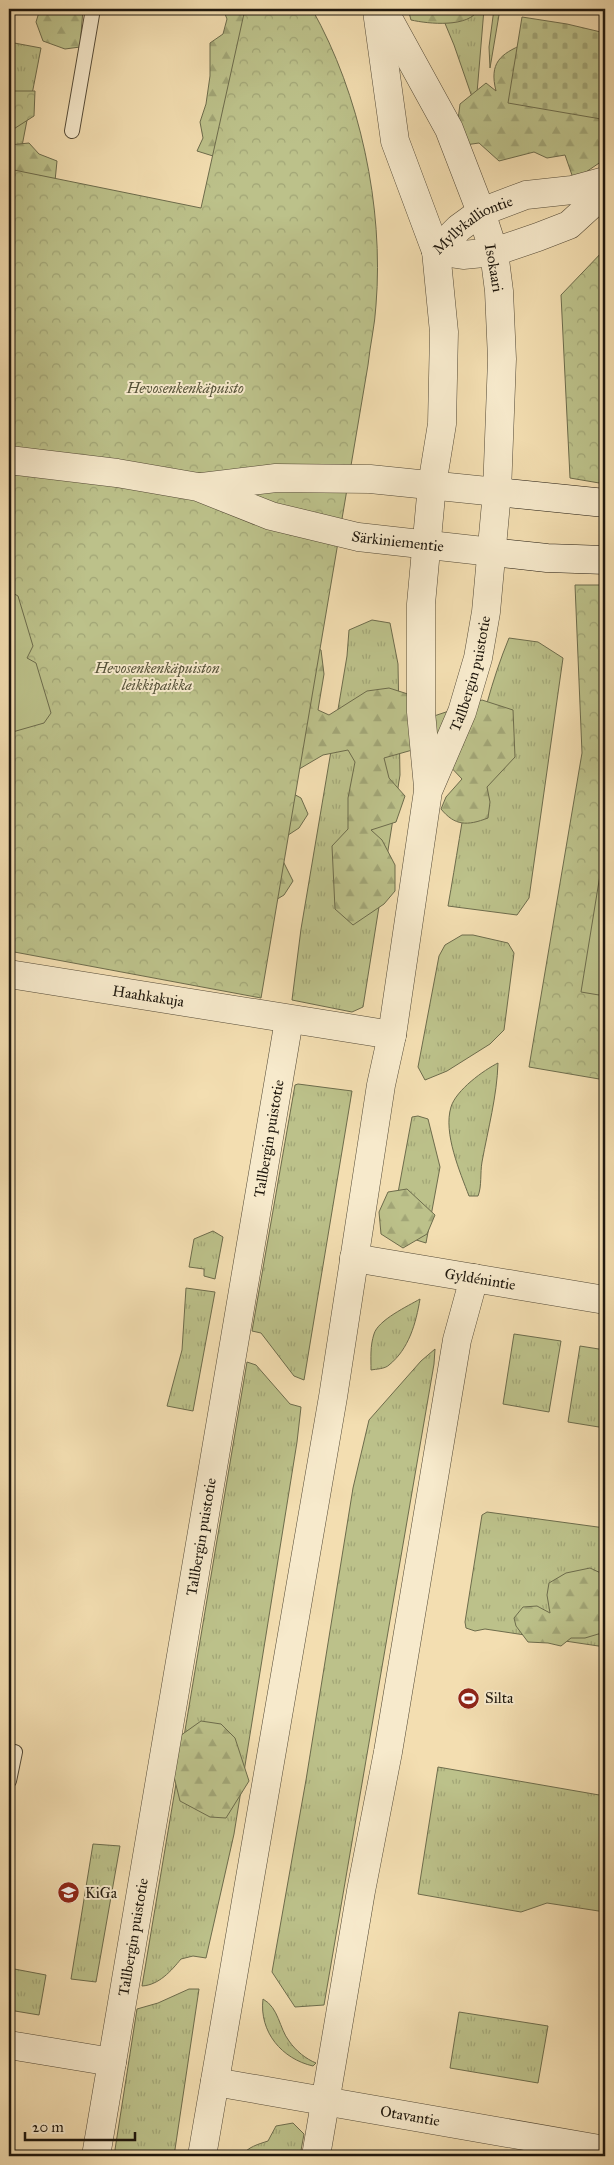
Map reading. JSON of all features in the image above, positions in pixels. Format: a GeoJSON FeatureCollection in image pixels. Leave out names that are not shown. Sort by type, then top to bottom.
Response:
{"type":"FeatureCollection","features":[{"type":"Feature","properties":{"kind":"street"},"geometry":{"type":"LineString","coordinates":[[376,9],[395,141],[436,251],[444,332],[442,424],[432,485],[426,545]]}},
{"type":"Feature","properties":{"kind":"street","name":"Isokaari"},"geometry":{"type":"LineString","coordinates":[[383,9],[449,129],[481,212],[494,252],[499,291],[502,359],[497,492],[492,552]]}},
{"type":"Feature","properties":{"kind":"street","name":"Myllykalliontie"},"geometry":{"type":"LineString","coordinates":[[436,251],[459,228],[481,212],[526,195],[572,190],[605,181]]}},
{"type":"Feature","properties":{"kind":"street","name":"Myllykalliontie"},"geometry":{"type":"LineString","coordinates":[[436,251],[463,256],[494,252],[569,225],[605,192]]}},
{"type":"Feature","properties":{"kind":"street","name":"Särkiniementie"},"geometry":{"type":"LineString","coordinates":[[9,460],[117,473],[198,487],[271,516],[335,532],[426,545],[547,558],[605,560]]}},
{"type":"Feature","properties":{"kind":"street","name":"Särkiniementie"},"geometry":{"type":"LineString","coordinates":[[198,487],[276,478],[370,480],[605,503]]}},
{"type":"Feature","properties":{"kind":"street","name":"Tallbergin puistotie"},"geometry":{"type":"LineString","coordinates":[[202,2156],[333,1397],[381,1085],[392,1035],[428,791],[421,712],[421,604],[426,545]]}},
{"type":"Feature","properties":{"kind":"street","name":"Tallbergin puistotie"},"geometry":{"type":"LineString","coordinates":[[428,791],[462,712],[478,658],[486,612],[492,552]]}},
{"type":"Feature","properties":{"kind":"street","name":"Haahkakuja"},"geometry":{"type":"LineString","coordinates":[[9,974],[289,1020]]}},
{"type":"Feature","properties":{"kind":"street"},"geometry":{"type":"LineString","coordinates":[[289,1020],[392,1035]]}},
{"type":"Feature","properties":{"kind":"street","name":"Tallbergin puistotie"},"geometry":{"type":"LineString","coordinates":[[96,2156],[125,1998],[289,1020]]}},
{"type":"Feature","properties":{"kind":"street","name":"Gyldénintie"},"geometry":{"type":"LineString","coordinates":[[354,1258],[605,1300]]}},
{"type":"Feature","properties":{"kind":"street"},"geometry":{"type":"LineString","coordinates":[[316,2156],[359,1901],[388,1752],[457,1340],[474,1278]]}},
{"type":"Feature","properties":{"kind":"street"},"geometry":{"type":"LineString","coordinates":[[9,2045],[112,2062]]}},
{"type":"Feature","properties":{"kind":"street","name":"Otavantie"},"geometry":{"type":"LineString","coordinates":[[215,2082],[326,2103],[605,2150]]}},
{"type":"Feature","properties":{"kind":"lane"},"geometry":{"type":"LineString","coordinates":[[72,131],[93,9]]}},
{"type":"Feature","properties":{"kind":"lane"},"geometry":{"type":"LineString","coordinates":[[9,1781],[16,1752]]}},
{"type":"Feature","properties":{"kind":"green space"},"geometry":{"type":"Polygon","coordinates":[[[40,9],[83,9],[80,47],[65,49],[43,41],[36,22],[40,9]]]}},
{"type":"Feature","properties":{"kind":"green space"},"geometry":{"type":"Polygon","coordinates":[[[223,9],[251,9],[213,156],[197,151],[203,138],[200,122],[206,104],[210,76],[210,43],[223,34],[227,19],[223,9]]]}},
{"type":"Feature","properties":{"kind":"green space","name":"Hevosenkenkäpuisto"},"geometry":{"type":"Polygon","coordinates":[[[245,9],[312,9],[329,42],[343,77],[365,152],[372,191],[378,268],[375,312],[368,365],[261,998],[9,951],[9,169],[201,208],[245,9]]]}},
{"type":"Feature","properties":{"kind":"green space"},"geometry":{"type":"Polygon","coordinates":[[[408,9],[479,9],[474,15],[458,22],[428,23],[411,20],[408,9]]]}},
{"type":"Feature","properties":{"kind":"green space"},"geometry":{"type":"Polygon","coordinates":[[[439,9],[484,9],[477,93],[472,97],[454,45],[439,9]]]}},
{"type":"Feature","properties":{"kind":"green space"},"geometry":{"type":"Polygon","coordinates":[[[494,9],[500,9],[490,68],[489,47],[494,9]]]}},
{"type":"Feature","properties":{"kind":"green space"},"geometry":{"type":"Polygon","coordinates":[[[522,17],[567,24],[605,33],[605,96],[601,119],[508,103],[522,17]]]}},
{"type":"Feature","properties":{"kind":"green space"},"geometry":{"type":"Polygon","coordinates":[[[9,42],[41,48],[22,146],[9,166],[9,42]]]}},
{"type":"Feature","properties":{"kind":"green space"},"geometry":{"type":"Polygon","coordinates":[[[524,44],[599,89],[605,106],[605,159],[573,178],[565,155],[547,158],[534,152],[499,161],[479,143],[465,145],[456,136],[460,104],[486,83],[496,91],[494,81],[495,66],[503,56],[524,44]]]}},
{"type":"Feature","properties":{"kind":"green space"},"geometry":{"type":"Polygon","coordinates":[[[9,91],[35,91],[34,116],[9,132],[9,91]]]}},
{"type":"Feature","properties":{"kind":"green space"},"geometry":{"type":"Polygon","coordinates":[[[29,143],[39,154],[57,161],[54,191],[9,238],[9,145],[29,143]]]}},
{"type":"Feature","properties":{"kind":"green space"},"geometry":{"type":"Polygon","coordinates":[[[605,249],[605,484],[570,478],[561,295],[605,249]]]}},
{"type":"Feature","properties":{"kind":"green space"},"geometry":{"type":"Polygon","coordinates":[[[575,585],[605,585],[605,1080],[529,1067],[582,753],[575,585]]]}},
{"type":"Feature","properties":{"kind":"green space"},"geometry":{"type":"Polygon","coordinates":[[[9,591],[18,596],[33,646],[27,658],[36,663],[51,713],[44,723],[9,733],[9,591]]]}},
{"type":"Feature","properties":{"kind":"green space"},"geometry":{"type":"Polygon","coordinates":[[[372,620],[390,623],[398,664],[400,775],[363,1007],[352,1012],[292,1000],[301,929],[347,656],[349,630],[372,620]]]}},
{"type":"Feature","properties":{"kind":"green space"},"geometry":{"type":"Polygon","coordinates":[[[509,638],[538,642],[563,658],[529,898],[517,915],[448,906],[471,770],[487,703],[509,638]]]}},
{"type":"Feature","properties":{"kind":"green space"},"geometry":{"type":"Polygon","coordinates":[[[305,642],[321,650],[324,674],[318,710],[329,715],[367,691],[389,688],[414,696],[431,717],[482,700],[513,710],[515,757],[487,787],[490,802],[488,818],[462,823],[451,819],[441,809],[446,797],[462,779],[430,745],[384,758],[389,778],[405,796],[396,822],[371,830],[382,840],[395,865],[395,891],[384,904],[353,925],[335,909],[332,846],[348,829],[348,798],[355,762],[348,750],[323,755],[289,775],[290,792],[301,798],[308,814],[299,828],[279,841],[282,859],[293,881],[284,895],[269,904],[305,642]]]}},
{"type":"Feature","properties":{"kind":"green space"},"geometry":{"type":"Polygon","coordinates":[[[605,844],[605,996],[581,992],[605,844]]]}},
{"type":"Feature","properties":{"kind":"green space"},"geometry":{"type":"Polygon","coordinates":[[[462,935],[473,935],[508,943],[514,953],[504,1030],[490,1044],[447,1071],[425,1080],[418,1067],[439,956],[445,945],[462,935]]]}},
{"type":"Feature","properties":{"kind":"green space"},"geometry":{"type":"Polygon","coordinates":[[[498,1063],[479,1192],[478,1196],[469,1196],[457,1164],[451,1140],[449,1117],[451,1107],[464,1087],[485,1070],[498,1063]]]}},
{"type":"Feature","properties":{"kind":"green space"},"geometry":{"type":"Polygon","coordinates":[[[295,1085],[352,1091],[304,1380],[294,1376],[261,1333],[252,1331],[295,1085]]]}},
{"type":"Feature","properties":{"kind":"green space"},"geometry":{"type":"Polygon","coordinates":[[[418,1116],[428,1119],[440,1167],[426,1243],[410,1238],[395,1209],[412,1117],[418,1116]]]}},
{"type":"Feature","properties":{"kind":"green space"},"geometry":{"type":"Polygon","coordinates":[[[407,1189],[435,1215],[427,1234],[403,1248],[381,1234],[379,1212],[388,1192],[407,1189]]]}},
{"type":"Feature","properties":{"kind":"green space"},"geometry":{"type":"Polygon","coordinates":[[[213,1231],[223,1237],[215,1279],[204,1276],[204,1269],[189,1267],[194,1239],[213,1231]]]}},
{"type":"Feature","properties":{"kind":"green space"},"geometry":{"type":"Polygon","coordinates":[[[186,1288],[215,1292],[193,1411],[167,1406],[182,1350],[186,1288]]]}},
{"type":"Feature","properties":{"kind":"green space"},"geometry":{"type":"Polygon","coordinates":[[[420,1299],[414,1326],[402,1351],[387,1366],[371,1370],[372,1343],[377,1329],[394,1314],[420,1299]]]}},
{"type":"Feature","properties":{"kind":"green space"},"geometry":{"type":"Polygon","coordinates":[[[514,1334],[561,1341],[549,1412],[503,1404],[514,1334]]]}},
{"type":"Feature","properties":{"kind":"green space"},"geometry":{"type":"Polygon","coordinates":[[[580,1346],[605,1350],[605,1428],[568,1422],[580,1346]]]}},
{"type":"Feature","properties":{"kind":"green space"},"geometry":{"type":"Polygon","coordinates":[[[435,1349],[434,1364],[324,2005],[295,2007],[272,1972],[306,1780],[353,1488],[369,1420],[421,1361],[435,1349]]]}},
{"type":"Feature","properties":{"kind":"green space"},"geometry":{"type":"Polygon","coordinates":[[[247,1362],[256,1365],[290,1404],[301,1407],[234,1834],[206,1958],[193,1956],[181,1959],[169,1973],[159,1980],[142,1986],[247,1362]]]}},
{"type":"Feature","properties":{"kind":"green space"},"geometry":{"type":"Polygon","coordinates":[[[487,1512],[605,1528],[605,1647],[485,1629],[475,1631],[466,1628],[465,1622],[482,1515],[487,1512]]]}},
{"type":"Feature","properties":{"kind":"green space"},"geometry":{"type":"Polygon","coordinates":[[[590,1568],[605,1575],[605,1632],[585,1638],[571,1638],[561,1646],[528,1642],[516,1626],[514,1618],[523,1607],[537,1606],[550,1613],[547,1595],[549,1583],[566,1573],[590,1568]]]}},
{"type":"Feature","properties":{"kind":"green space"},"geometry":{"type":"Polygon","coordinates":[[[201,1721],[221,1724],[235,1738],[249,1781],[226,1818],[210,1817],[180,1801],[170,1761],[177,1738],[201,1721]]]}},
{"type":"Feature","properties":{"kind":"green space"},"geometry":{"type":"Polygon","coordinates":[[[438,1767],[605,1796],[605,1912],[547,1903],[521,1912],[418,1894],[438,1767]]]}},
{"type":"Feature","properties":{"kind":"green space"},"geometry":{"type":"Polygon","coordinates":[[[93,1844],[120,1846],[96,1982],[71,1979],[93,1844]]]}},
{"type":"Feature","properties":{"kind":"green space"},"geometry":{"type":"Polygon","coordinates":[[[9,1968],[46,1975],[39,2015],[9,2010],[9,1968]]]}},
{"type":"Feature","properties":{"kind":"green space"},"geometry":{"type":"Polygon","coordinates":[[[189,1989],[199,1989],[174,2156],[114,2156],[137,2009],[158,2003],[189,1989]]]}},
{"type":"Feature","properties":{"kind":"green space"},"geometry":{"type":"Polygon","coordinates":[[[263,1999],[276,2013],[289,2041],[301,2054],[316,2063],[313,2066],[292,2057],[275,2042],[265,2022],[263,1999]]]}},
{"type":"Feature","properties":{"kind":"green space"},"geometry":{"type":"Polygon","coordinates":[[[459,2012],[548,2026],[538,2083],[450,2068],[459,2012]]]}},
{"type":"Feature","properties":{"kind":"green space"},"geometry":{"type":"Polygon","coordinates":[[[293,2123],[304,2134],[300,2156],[242,2156],[250,2148],[268,2141],[276,2126],[293,2123]]]}},
{"type":"Feature","properties":{"kind":"place","name":"Silta"},"geometry":{"type":"Point","coordinates":[469,1698]}},
{"type":"Feature","properties":{"kind":"place","name":"KiGa"},"geometry":{"type":"Point","coordinates":[69,1893]}},
{"type":"Feature","properties":{"kind":"park label","name":"Hevosenkenkäpuiston leikkipaikka"},"geometry":{"type":"Point","coordinates":[157,676]}}]}
